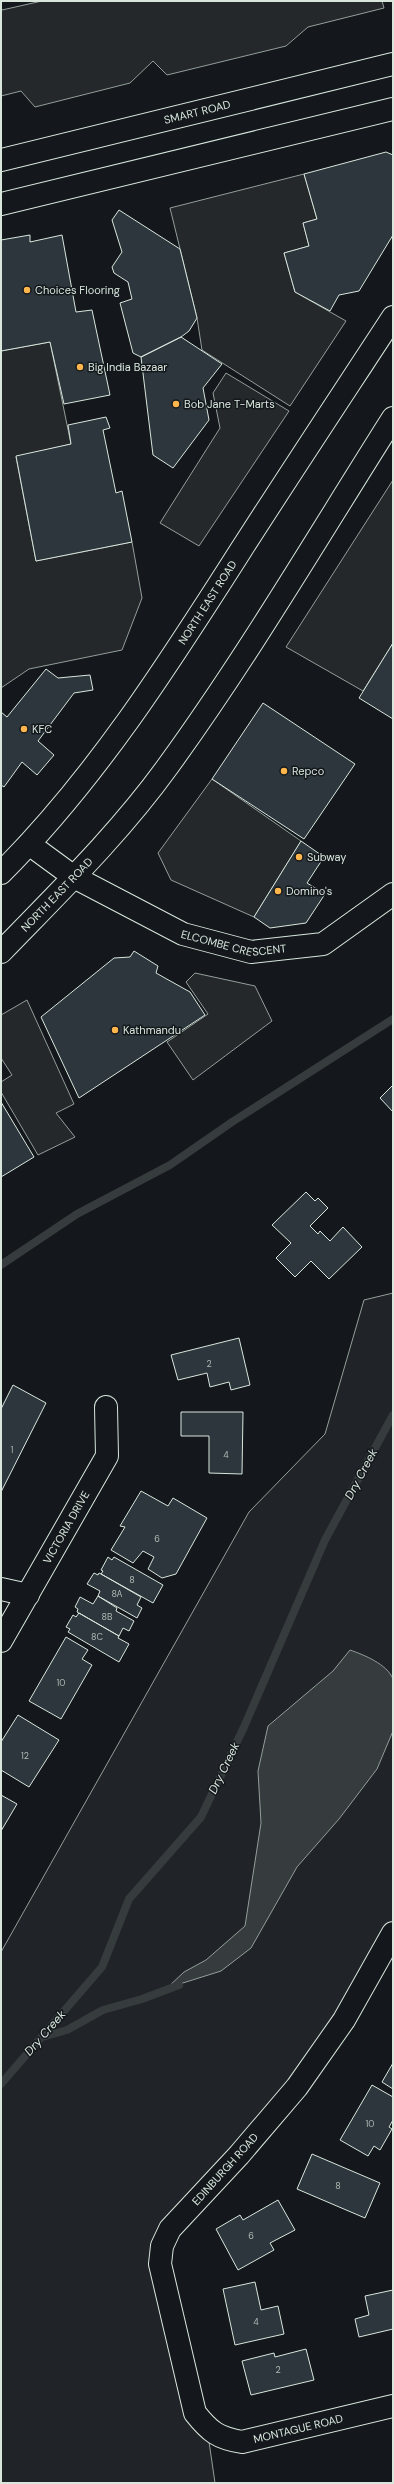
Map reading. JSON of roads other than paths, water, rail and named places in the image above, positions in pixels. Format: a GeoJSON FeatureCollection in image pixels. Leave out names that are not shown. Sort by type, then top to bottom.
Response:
{"type":"FeatureCollection","features":[{"type":"Feature","properties":{"kind":"main road","name":"SMART ROAD"},"geometry":{"type":"LineString","coordinates":[[1,160],[393,64]]}},
{"type":"Feature","properties":{"kind":"main road"},"geometry":{"type":"LineString","coordinates":[[1,204],[391,111]]}},
{"type":"Feature","properties":{"kind":"main road","name":"NORTH EAST ROAD"},"geometry":{"type":"LineString","coordinates":[[1,873],[30,844],[116,738],[174,654],[393,317]]}},
{"type":"Feature","properties":{"kind":"main road","name":"NORTH EAST ROAD"},"geometry":{"type":"LineString","coordinates":[[4,948],[111,838],[168,766],[245,650],[393,418]]}},
{"type":"Feature","properties":{"kind":"main road","name":"ELCOMBE CRESCENT"},"geometry":{"type":"LineString","coordinates":[[30,844],[74,877],[183,934],[251,952],[324,944],[393,894]]}},
{"type":"Feature","properties":{"kind":"main road","name":"VICTORIA DRIVE"},"geometry":{"type":"LineString","coordinates":[[1,1641],[107,1456],[106,1407]]}},
{"type":"Feature","properties":{"kind":"main road"},"geometry":{"type":"LineString","coordinates":[[1,1589],[28,1595]]}},
{"type":"Feature","properties":{"kind":"main road","name":"EDINBURGH ROAD"},"geometry":{"type":"LineString","coordinates":[[207,2428],[195,2413],[190,2396],[160,2264],[162,2246],[170,2229],[239,2155],[297,2087],[344,2020],[393,1933]]}},
{"type":"Feature","properties":{"kind":"main road","name":"MONTAGUE ROAD"},"geometry":{"type":"LineString","coordinates":[[207,2428],[223,2439],[242,2442],[393,2406]]}},
{"type":"Feature","properties":{"kind":"waterway"},"geometry":{"type":"LineString","coordinates":[[1,1265],[77,1214],[170,1165],[232,1122],[393,1019]]}},
{"type":"Feature","properties":{"kind":"waterway","name":"Dry Creek"},"geometry":{"type":"LineString","coordinates":[[1,2084],[102,1967],[129,1899],[201,1817],[244,1727],[325,1540],[393,1415]]}},
{"type":"Feature","properties":{"kind":"waterway"},"geometry":{"type":"LineString","coordinates":[[42,2037],[67,2030],[103,2010],[142,1999],[179,1985]]}},
{"type":"Feature","properties":{"kind":"place","name":"Choices Flooring"},"geometry":{"type":"Point","coordinates":[27,290]}},
{"type":"Feature","properties":{"kind":"place","name":"Big India Bazaar"},"geometry":{"type":"Point","coordinates":[80,367]}},
{"type":"Feature","properties":{"kind":"place","name":"Bob Jane T-Marts"},"geometry":{"type":"Point","coordinates":[176,404]}},
{"type":"Feature","properties":{"kind":"place","name":"KFC"},"geometry":{"type":"Point","coordinates":[24,729]}},
{"type":"Feature","properties":{"kind":"place","name":"Repco"},"geometry":{"type":"Point","coordinates":[284,771]}},
{"type":"Feature","properties":{"kind":"place","name":"Subway"},"geometry":{"type":"Point","coordinates":[299,857]}},
{"type":"Feature","properties":{"kind":"place","name":"Domino's"},"geometry":{"type":"Point","coordinates":[278,891]}},
{"type":"Feature","properties":{"kind":"place","name":"Kathmandu"},"geometry":{"type":"Point","coordinates":[115,1030]}}]}
